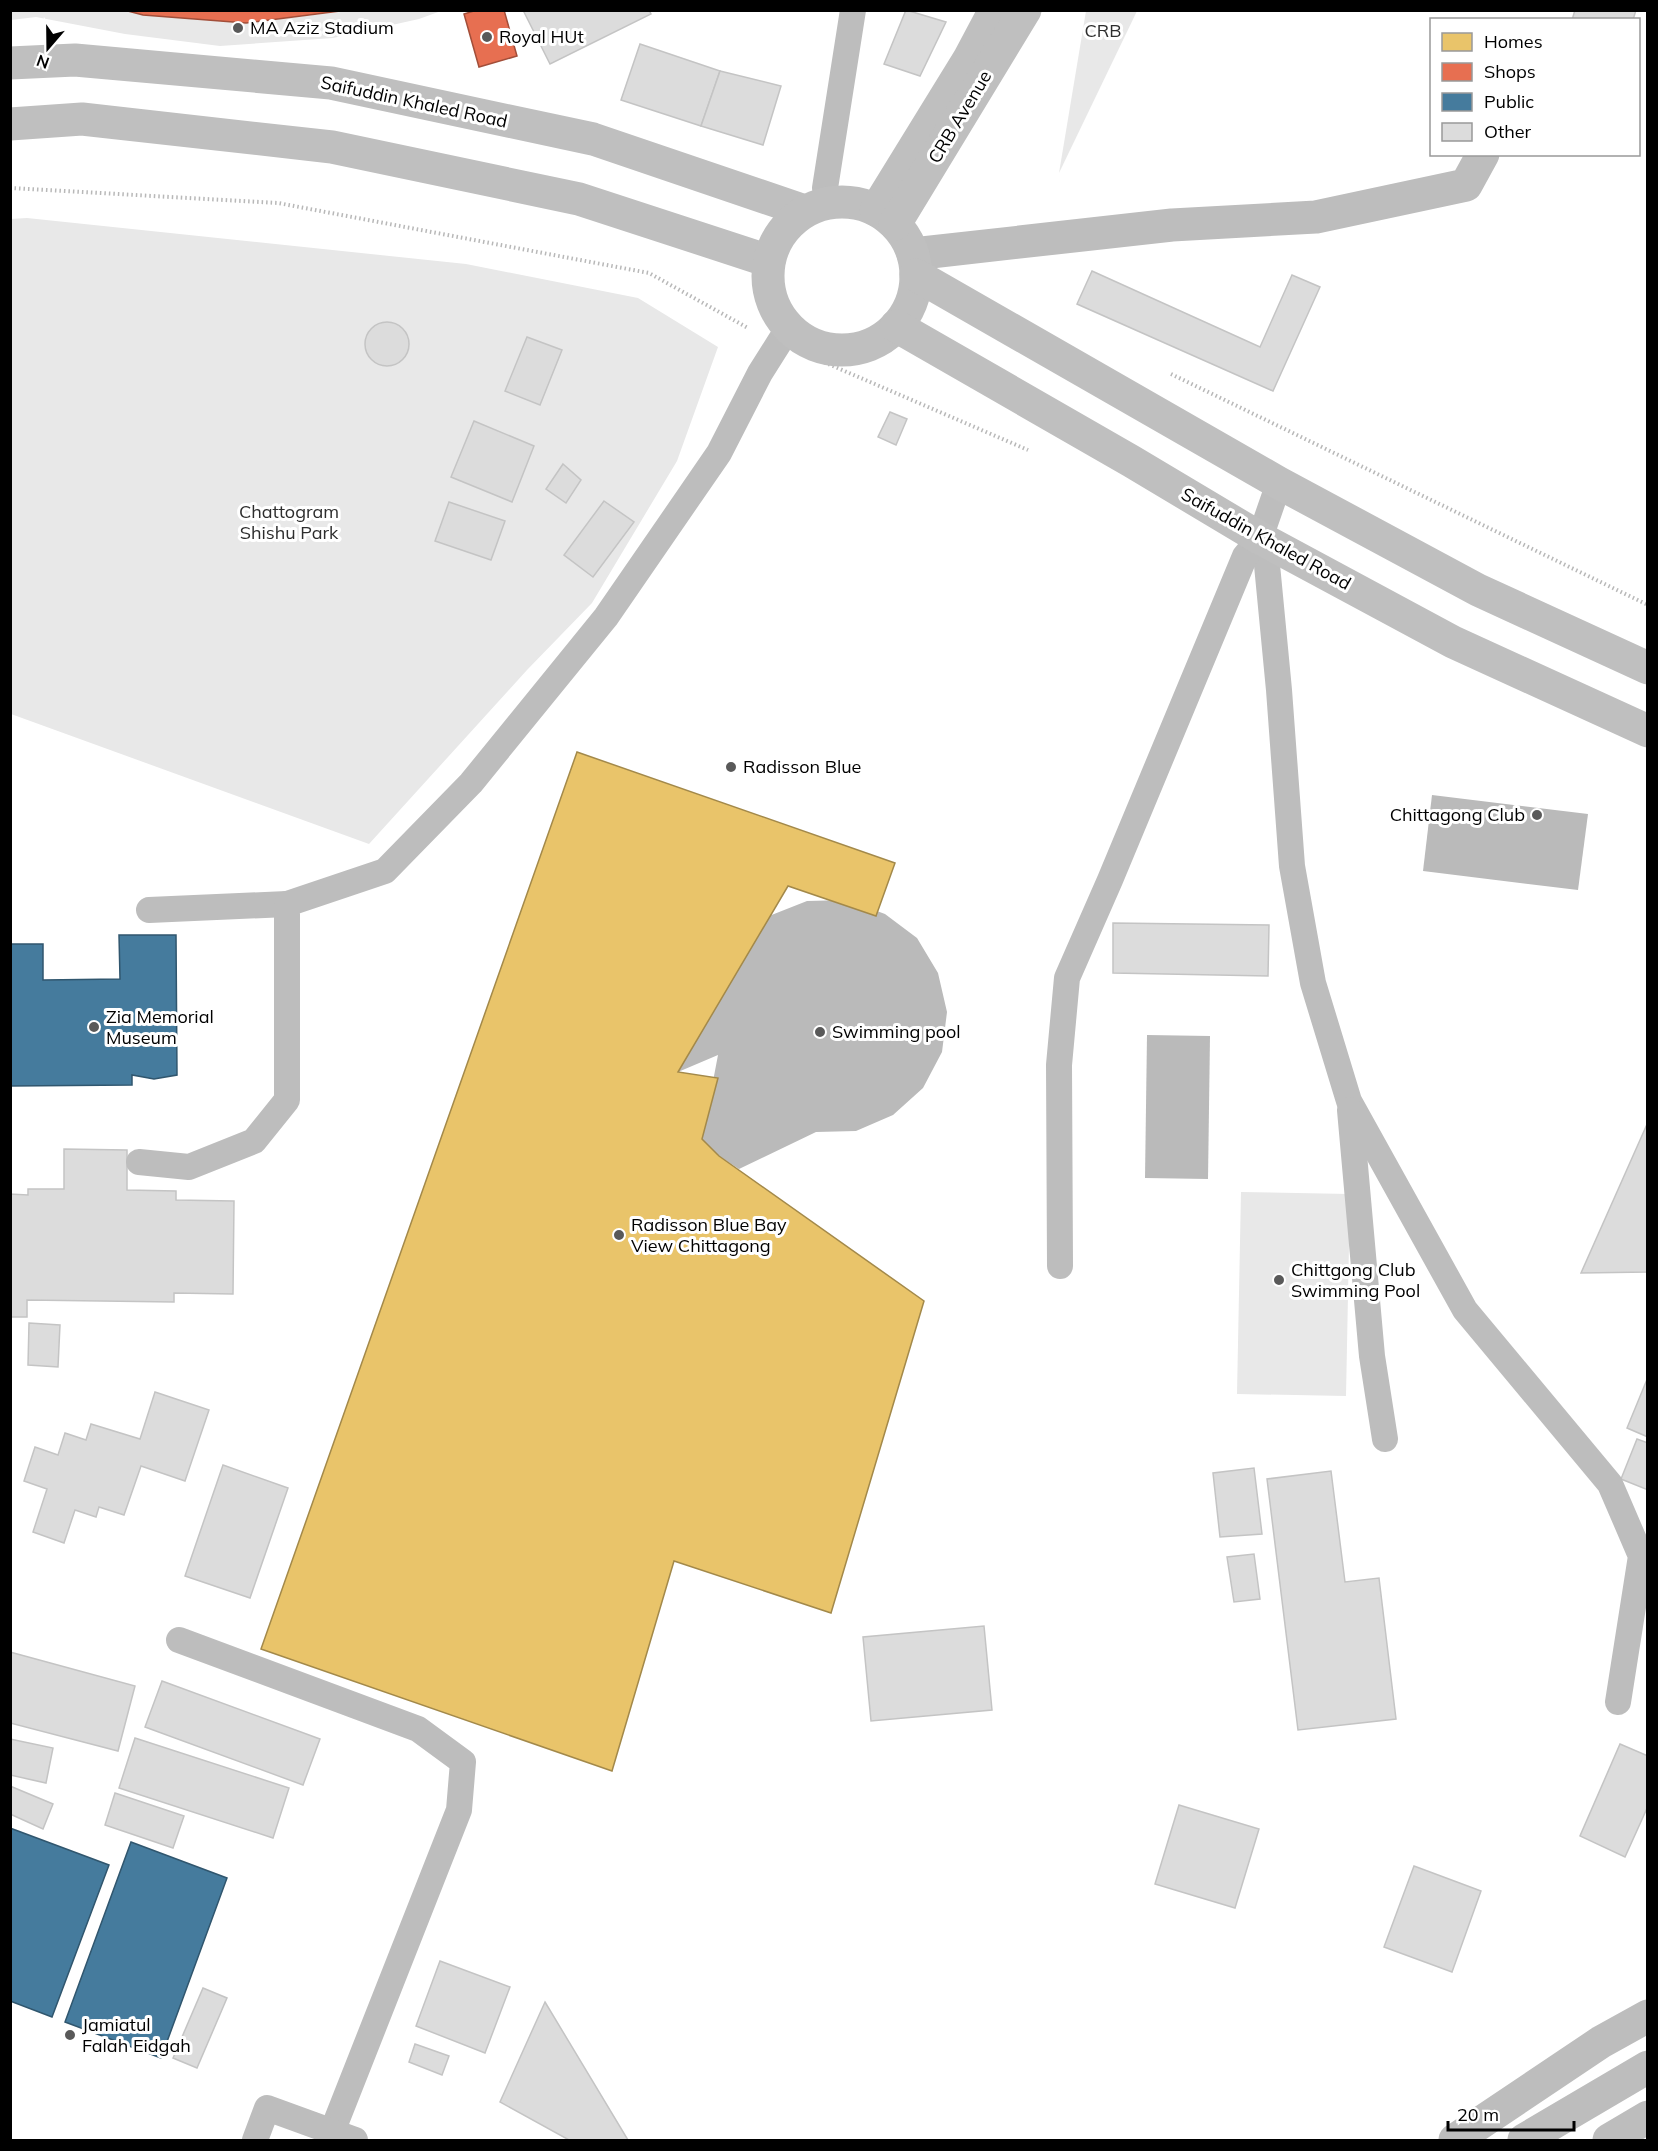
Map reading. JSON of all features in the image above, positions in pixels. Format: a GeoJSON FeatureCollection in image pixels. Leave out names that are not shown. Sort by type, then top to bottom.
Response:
{"type":"FeatureCollection","features":[{"type":"Feature","properties":{"kind":"main road","name":"CRB Avenue"},"geometry":{"type":"LineString","coordinates":[[886,217],[995,10]]}},
{"type":"Feature","properties":{"kind":"main road","name":"CRB Avenue"},"geometry":{"type":"LineString","coordinates":[[886,217],[1025,10]]}},
{"type":"Feature","properties":{"kind":"main road","name":"Saifuddin Khaled Road"},"geometry":{"type":"LineString","coordinates":[[10,63],[75,60],[331,82],[593,140],[817,207]]}},
{"type":"Feature","properties":{"kind":"main road"},"geometry":{"type":"LineString","coordinates":[[10,123],[82,119],[332,147],[579,199],[769,261]]}},
{"type":"Feature","properties":{"kind":"main road"},"geometry":{"type":"LineString","coordinates":[[915,264],[1172,225],[1317,217],[1466,185],[1482,156]]}},
{"type":"Feature","properties":{"kind":"main road"},"geometry":{"type":"LineString","coordinates":[[854,203],[886,217],[906,239],[915,264],[914,293],[907,311],[896,326],[870,345],[840,349],[784,336],[779,313],[771,297],[768,279],[769,261],[776,242],[788,225],[817,207],[854,203]]}},
{"type":"Feature","properties":{"kind":"main road"},"geometry":{"type":"LineString","coordinates":[[915,264],[1279,483],[1478,590],[1647,668]]}},
{"type":"Feature","properties":{"kind":"main road","name":"Saifuddin Khaled Road"},"geometry":{"type":"LineString","coordinates":[[896,326],[1260,538],[1453,642],[1647,731]]}},
{"type":"Feature","properties":{"kind":"main road"},"geometry":{"type":"LineString","coordinates":[[1455,2140],[1601,2042],[1647,2016]]}},
{"type":"Feature","properties":{"kind":"main road"},"geometry":{"type":"LineString","coordinates":[[1524,2140],[1647,2067]]}},
{"type":"Feature","properties":{"kind":"main road"},"geometry":{"type":"LineString","coordinates":[[1609,2140],[1647,2117]]}},
{"type":"Feature","properties":{"kind":"lane"},"geometry":{"type":"LineString","coordinates":[[817,207],[825,188],[853,10]]}},
{"type":"Feature","properties":{"kind":"lane"},"geometry":{"type":"LineString","coordinates":[[149,910],[287,904],[385,871],[471,783],[606,617],[720,453],[760,373],[784,336]]}},
{"type":"Feature","properties":{"kind":"lane"},"geometry":{"type":"LineString","coordinates":[[1060,1266],[1059,1065],[1067,978],[1245,556],[1260,538],[1279,483]]}},
{"type":"Feature","properties":{"kind":"lane"},"geometry":{"type":"LineString","coordinates":[[1260,538],[1267,564],[1292,866],[1312,983],[1349,1101],[1465,1310],[1610,1484],[1641,1556],[1618,1702]]}},
{"type":"Feature","properties":{"kind":"lane"},"geometry":{"type":"LineString","coordinates":[[139,1162],[189,1167],[254,1141],[287,1100],[287,904]]}},
{"type":"Feature","properties":{"kind":"lane"},"geometry":{"type":"LineString","coordinates":[[1349,1101],[1372,1356],[1385,1439]]}},
{"type":"Feature","properties":{"kind":"lane"},"geometry":{"type":"LineString","coordinates":[[179,1640],[418,1729],[463,1762],[459,1810],[344,2136],[267,2108],[255,2140]]}},
{"type":"Feature","properties":{"kind":"path"},"geometry":{"type":"LineString","coordinates":[[10,188],[279,203],[649,273],[784,336],[837,367],[1038,454]]}},
{"type":"Feature","properties":{"kind":"path"},"geometry":{"type":"LineString","coordinates":[[1164,370],[1647,605]]}},
{"type":"Feature","properties":{"kind":"green space","name":"MA Aziz Stadium"},"geometry":{"type":"Polygon","coordinates":[[[124,10],[143,15],[246,23],[348,11],[441,11],[419,19],[333,38],[220,46],[125,34],[36,17],[11,20],[10,11],[124,10]]]}},
{"type":"Feature","properties":{"kind":"green space","name":"CRB"},"geometry":{"type":"Polygon","coordinates":[[[1086,11],[1137,11],[1059,173],[1086,11]]]}},
{"type":"Feature","properties":{"kind":"green space","name":"Chattogram Shishu Park"},"geometry":{"type":"Polygon","coordinates":[[[27,218],[466,264],[638,298],[718,347],[677,461],[592,603],[527,670],[369,844],[11,714],[10,219],[27,218]]]}},
{"type":"Feature","properties":{"kind":"green space"},"geometry":{"type":"Polygon","coordinates":[[[1241,1192],[1350,1194],[1346,1396],[1237,1394],[1241,1192]]]}},
{"type":"Feature","properties":{"kind":"shaded area"},"geometry":{"type":"Polygon","coordinates":[[[1432,795],[1588,814],[1578,890],[1423,871],[1432,795]]]}},
{"type":"Feature","properties":{"kind":"shaded area","name":"Swimming pool"},"geometry":{"type":"Polygon","coordinates":[[[847,900],[885,914],[917,938],[938,973],[947,1012],[942,1052],[923,1088],[893,1115],[856,1131],[816,1132],[739,1169],[719,1156],[702,1139],[718,1055],[678,1072],[769,916],[807,901],[847,900]]]}},
{"type":"Feature","properties":{"kind":"shaded area"},"geometry":{"type":"Polygon","coordinates":[[[1147,1035],[1210,1036],[1208,1179],[1145,1178],[1147,1035]]]}},
{"type":"Feature","properties":{"kind":"building: Homes","name":"Radisson Blue Bay View Chittagong"},"geometry":{"type":"Polygon","coordinates":[[[577,752],[895,863],[876,916],[788,886],[678,1072],[718,1078],[702,1139],[719,1156],[924,1301],[831,1613],[674,1561],[612,1771],[261,1649],[577,752]]]}},
{"type":"Feature","properties":{"kind":"building: Shops"},"geometry":{"type":"Polygon","coordinates":[[[124,10],[348,10],[246,23],[143,15],[124,10]]]}},
{"type":"Feature","properties":{"kind":"building: Shops"},"geometry":{"type":"Polygon","coordinates":[[[477,10],[504,10],[517,56],[479,67],[464,14],[477,10]]]}},
{"type":"Feature","properties":{"kind":"building: Public","name":"Zia Memorial Museum"},"geometry":{"type":"Polygon","coordinates":[[[119,935],[176,935],[177,1075],[154,1079],[132,1075],[132,1085],[10,1086],[10,944],[43,944],[43,980],[120,979],[119,935]]]}},
{"type":"Feature","properties":{"kind":"building: Public"},"geometry":{"type":"Polygon","coordinates":[[[10,1828],[109,1865],[52,2017],[10,2001],[10,1828]]]}},
{"type":"Feature","properties":{"kind":"building: Public"},"geometry":{"type":"Polygon","coordinates":[[[131,1842],[227,1878],[161,2058],[65,2022],[131,1842]]]}},
{"type":"Feature","properties":{"kind":"building: Other"},"geometry":{"type":"Polygon","coordinates":[[[523,10],[649,10],[651,14],[550,64],[523,10]]]}},
{"type":"Feature","properties":{"kind":"building: Other"},"geometry":{"type":"Polygon","coordinates":[[[906,10],[946,22],[920,76],[884,64],[906,10]]]}},
{"type":"Feature","properties":{"kind":"building: Other"},"geometry":{"type":"Polygon","coordinates":[[[1575,10],[1636,10],[1634,18],[1573,18],[1575,10]]]}},
{"type":"Feature","properties":{"kind":"building: Other"},"geometry":{"type":"Polygon","coordinates":[[[640,44],[720,71],[701,126],[621,100],[640,44]]]}},
{"type":"Feature","properties":{"kind":"building: Other"},"geometry":{"type":"Polygon","coordinates":[[[720,71],[781,86],[763,145],[701,126],[720,71]]]}},
{"type":"Feature","properties":{"kind":"building: Other"},"geometry":{"type":"Polygon","coordinates":[[[1092,271],[1260,347],[1292,275],[1320,287],[1273,391],[1077,304],[1092,271]]]}},
{"type":"Feature","properties":{"kind":"building: Other"},"geometry":{"type":"Polygon","coordinates":[[[387,322],[402,329],[409,344],[402,359],[387,366],[372,359],[365,344],[372,329],[387,322]]]}},
{"type":"Feature","properties":{"kind":"building: Other"},"geometry":{"type":"Polygon","coordinates":[[[527,337],[562,350],[540,405],[505,391],[527,337]]]}},
{"type":"Feature","properties":{"kind":"building: Other"},"geometry":{"type":"Polygon","coordinates":[[[890,412],[907,419],[896,445],[878,437],[890,412]]]}},
{"type":"Feature","properties":{"kind":"building: Other"},"geometry":{"type":"Polygon","coordinates":[[[474,421],[534,446],[512,502],[451,477],[474,421]]]}},
{"type":"Feature","properties":{"kind":"building: Other"},"geometry":{"type":"Polygon","coordinates":[[[563,464],[581,480],[566,503],[546,489],[563,464]]]}},
{"type":"Feature","properties":{"kind":"building: Other"},"geometry":{"type":"Polygon","coordinates":[[[604,501],[634,522],[593,577],[564,555],[604,501]]]}},
{"type":"Feature","properties":{"kind":"building: Other"},"geometry":{"type":"Polygon","coordinates":[[[449,502],[505,521],[491,560],[435,541],[449,502]]]}},
{"type":"Feature","properties":{"kind":"building: Other"},"geometry":{"type":"Polygon","coordinates":[[[1113,923],[1269,925],[1268,976],[1113,973],[1113,923]]]}},
{"type":"Feature","properties":{"kind":"building: Other"},"geometry":{"type":"Polygon","coordinates":[[[1648,1122],[1648,1272],[1581,1273],[1648,1122]]]}},
{"type":"Feature","properties":{"kind":"building: Other"},"geometry":{"type":"Polygon","coordinates":[[[64,1149],[127,1150],[127,1190],[176,1191],[176,1200],[234,1201],[233,1294],[174,1293],[174,1302],[27,1300],[27,1317],[10,1317],[10,1194],[28,1195],[28,1189],[64,1189],[64,1149]]]}},
{"type":"Feature","properties":{"kind":"building: Other"},"geometry":{"type":"Polygon","coordinates":[[[29,1323],[60,1325],[58,1367],[28,1365],[29,1323]]]}},
{"type":"Feature","properties":{"kind":"building: Other"},"geometry":{"type":"Polygon","coordinates":[[[1648,1377],[1648,1437],[1627,1428],[1648,1377]]]}},
{"type":"Feature","properties":{"kind":"building: Other"},"geometry":{"type":"Polygon","coordinates":[[[155,1392],[209,1410],[185,1481],[141,1466],[124,1515],[99,1507],[96,1517],[75,1510],[64,1543],[33,1532],[47,1489],[24,1481],[35,1447],[58,1455],[65,1433],[86,1440],[91,1424],[140,1439],[155,1392]]]}},
{"type":"Feature","properties":{"kind":"building: Other"},"geometry":{"type":"Polygon","coordinates":[[[1637,1439],[1648,1443],[1648,1490],[1621,1479],[1637,1439]]]}},
{"type":"Feature","properties":{"kind":"building: Other"},"geometry":{"type":"Polygon","coordinates":[[[223,1465],[288,1488],[250,1598],[185,1576],[223,1465]]]}},
{"type":"Feature","properties":{"kind":"building: Other"},"geometry":{"type":"Polygon","coordinates":[[[1254,1468],[1262,1534],[1220,1537],[1213,1473],[1254,1468]]]}},
{"type":"Feature","properties":{"kind":"building: Other"},"geometry":{"type":"Polygon","coordinates":[[[1331,1471],[1345,1582],[1379,1578],[1396,1719],[1298,1730],[1267,1479],[1331,1471]]]}},
{"type":"Feature","properties":{"kind":"building: Other"},"geometry":{"type":"Polygon","coordinates":[[[1254,1554],[1260,1599],[1234,1602],[1227,1557],[1254,1554]]]}},
{"type":"Feature","properties":{"kind":"building: Other"},"geometry":{"type":"Polygon","coordinates":[[[984,1626],[992,1710],[871,1721],[863,1637],[984,1626]]]}},
{"type":"Feature","properties":{"kind":"building: Other"},"geometry":{"type":"Polygon","coordinates":[[[10,1652],[135,1686],[118,1751],[10,1723],[10,1652]]]}},
{"type":"Feature","properties":{"kind":"building: Other"},"geometry":{"type":"Polygon","coordinates":[[[162,1681],[320,1739],[303,1785],[145,1727],[162,1681]]]}},
{"type":"Feature","properties":{"kind":"building: Other"},"geometry":{"type":"Polygon","coordinates":[[[135,1738],[289,1788],[273,1838],[119,1788],[135,1738]]]}},
{"type":"Feature","properties":{"kind":"building: Other"},"geometry":{"type":"Polygon","coordinates":[[[10,1739],[53,1748],[46,1783],[10,1775],[10,1739]]]}},
{"type":"Feature","properties":{"kind":"building: Other"},"geometry":{"type":"Polygon","coordinates":[[[1620,1744],[1648,1756],[1648,1806],[1625,1857],[1580,1836],[1620,1744]]]}},
{"type":"Feature","properties":{"kind":"building: Other"},"geometry":{"type":"Polygon","coordinates":[[[10,1786],[53,1804],[43,1829],[10,1814],[10,1786]]]}},
{"type":"Feature","properties":{"kind":"building: Other"},"geometry":{"type":"Polygon","coordinates":[[[115,1793],[184,1816],[173,1848],[105,1825],[115,1793]]]}},
{"type":"Feature","properties":{"kind":"building: Other"},"geometry":{"type":"Polygon","coordinates":[[[1179,1805],[1259,1829],[1235,1908],[1155,1884],[1179,1805]]]}},
{"type":"Feature","properties":{"kind":"building: Other"},"geometry":{"type":"Polygon","coordinates":[[[1414,1866],[1481,1891],[1452,1972],[1384,1947],[1414,1866]]]}},
{"type":"Feature","properties":{"kind":"building: Other"},"geometry":{"type":"Polygon","coordinates":[[[440,1961],[510,1987],[485,2053],[416,2026],[440,1961]]]}},
{"type":"Feature","properties":{"kind":"building: Other"},"geometry":{"type":"Polygon","coordinates":[[[203,1988],[227,1998],[197,2068],[173,2058],[203,1988]]]}},
{"type":"Feature","properties":{"kind":"building: Other"},"geometry":{"type":"Polygon","coordinates":[[[545,2002],[628,2140],[569,2140],[500,2102],[545,2002]]]}},
{"type":"Feature","properties":{"kind":"building: Other"},"geometry":{"type":"Polygon","coordinates":[[[415,2044],[449,2056],[442,2075],[409,2062],[415,2044]]]}},
{"type":"Feature","properties":{"kind":"place","name":"MA Aziz Stadium"},"geometry":{"type":"Point","coordinates":[238,28]}},
{"type":"Feature","properties":{"kind":"place","name":"Royal HUt"},"geometry":{"type":"Point","coordinates":[487,37]}},
{"type":"Feature","properties":{"kind":"place","name":"Radisson Blue"},"geometry":{"type":"Point","coordinates":[731,767]}},
{"type":"Feature","properties":{"kind":"place","name":"Chittagong Club"},"geometry":{"type":"Point","coordinates":[1537,815]}},
{"type":"Feature","properties":{"kind":"place","name":"Zia Memorial Museum"},"geometry":{"type":"Point","coordinates":[94,1027]}},
{"type":"Feature","properties":{"kind":"place","name":"Swimming pool"},"geometry":{"type":"Point","coordinates":[820,1032]}},
{"type":"Feature","properties":{"kind":"place","name":"Radisson Blue Bay View Chittagong"},"geometry":{"type":"Point","coordinates":[619,1235]}},
{"type":"Feature","properties":{"kind":"place","name":"Chittgong Club Swimming Pool"},"geometry":{"type":"Point","coordinates":[1279,1280]}},
{"type":"Feature","properties":{"kind":"place","name":"Jamiatul Falah Eidgah"},"geometry":{"type":"Point","coordinates":[70,2035]}}]}
